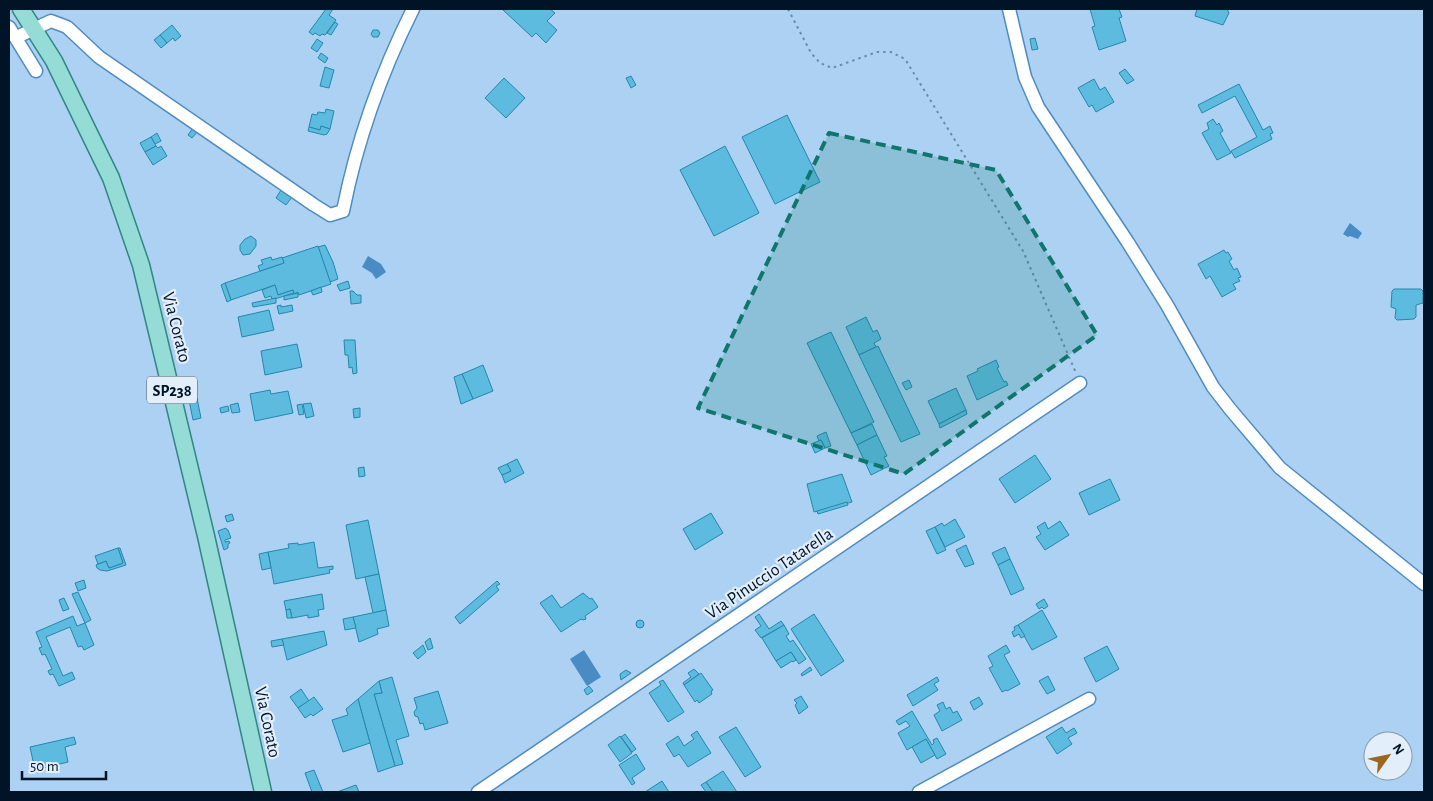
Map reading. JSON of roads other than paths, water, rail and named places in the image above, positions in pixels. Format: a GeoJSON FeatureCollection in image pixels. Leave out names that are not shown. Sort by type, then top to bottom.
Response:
{"type":"FeatureCollection","features":[{"type":"Feature","properties":{"kind":"main road","name":"Via Corato"},"geometry":{"type":"LineString","coordinates":[[21,9],[54,61],[111,178],[141,265],[204,527],[263,792]]}},
{"type":"Feature","properties":{"kind":"street"},"geometry":{"type":"LineString","coordinates":[[17,38],[51,21],[66,27],[99,57],[330,215],[343,211],[352,169],[376,94],[396,43],[413,9]]}},
{"type":"Feature","properties":{"kind":"street"},"geometry":{"type":"LineString","coordinates":[[1009,9],[1025,77],[1038,107],[1142,265],[1214,387],[1280,468],[1424,584]]}},
{"type":"Feature","properties":{"kind":"street"},"geometry":{"type":"LineString","coordinates":[[9,27],[36,71]]}},
{"type":"Feature","properties":{"kind":"street","name":"Via Pinuccio Tatarella"},"geometry":{"type":"LineString","coordinates":[[478,792],[1080,383]]}},
{"type":"Feature","properties":{"kind":"street"},"geometry":{"type":"LineString","coordinates":[[918,792],[1089,699]]}},
{"type":"Feature","properties":{"kind":"water"},"geometry":{"type":"Polygon","coordinates":[[[1350,223],[1362,233],[1358,239],[1343,234],[1350,223]]]}},
{"type":"Feature","properties":{"kind":"water"},"geometry":{"type":"Polygon","coordinates":[[[368,256],[381,264],[386,272],[376,279],[372,273],[362,267],[368,256]]]}},
{"type":"Feature","properties":{"kind":"water"},"geometry":{"type":"Polygon","coordinates":[[[584,650],[601,677],[587,686],[570,659],[584,650]]]}}]}
